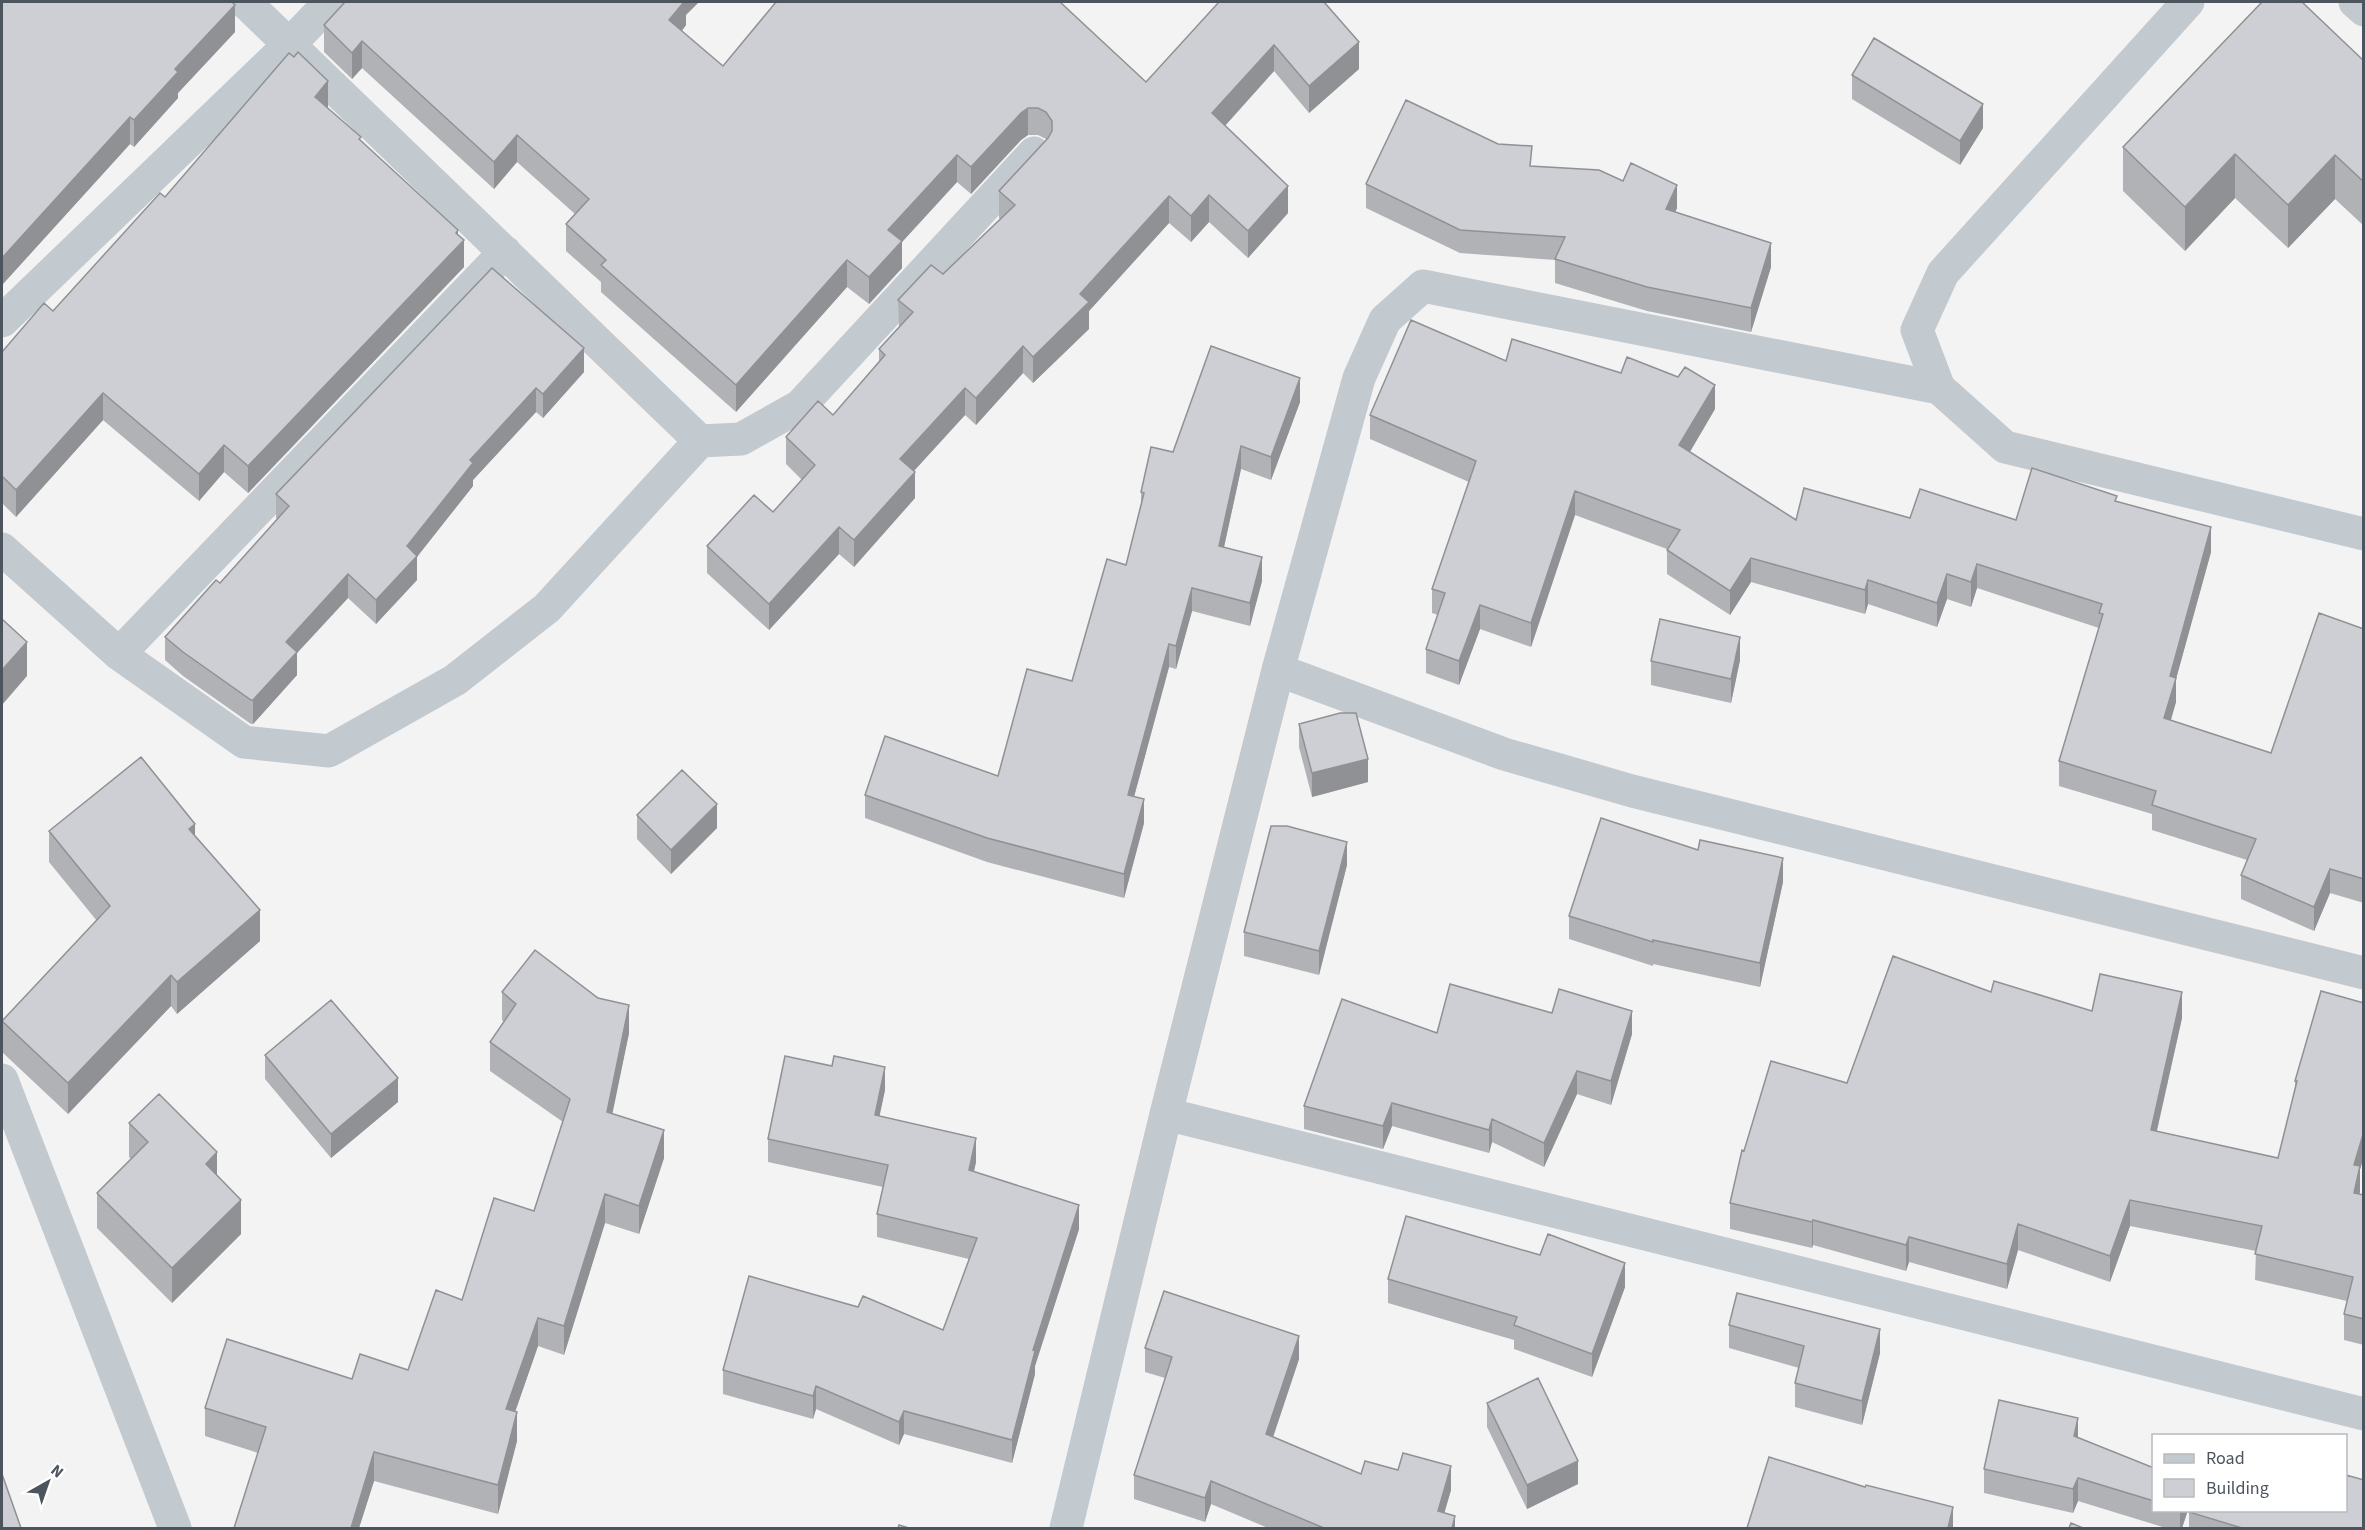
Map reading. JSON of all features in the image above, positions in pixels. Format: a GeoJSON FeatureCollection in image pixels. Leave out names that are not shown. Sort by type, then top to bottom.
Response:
{"type":"FeatureCollection","features":[{"type":"Feature","properties":{"kind":"street"},"geometry":{"type":"LineString","coordinates":[[245,2],[700,441],[741,440],[800,406],[1034,153]]}},
{"type":"Feature","properties":{"kind":"street"},"geometry":{"type":"LineString","coordinates":[[2,321],[290,44],[330,2]]}},
{"type":"Feature","properties":{"kind":"street"},"geometry":{"type":"LineString","coordinates":[[2188,2],[1943,273],[1917,330],[1939,388],[2005,447],[2364,534]]}},
{"type":"Feature","properties":{"kind":"street"},"geometry":{"type":"LineString","coordinates":[[2355,2],[2364,10]]}},
{"type":"Feature","properties":{"kind":"street"},"geometry":{"type":"LineString","coordinates":[[118,654],[505,252]]}},
{"type":"Feature","properties":{"kind":"street"},"geometry":{"type":"LineString","coordinates":[[1067,1528],[1166,1114],[1278,670],[1359,378],[1385,320],[1423,286],[1939,388]]}},
{"type":"Feature","properties":{"kind":"street"},"geometry":{"type":"LineString","coordinates":[[2,549],[118,654],[244,742],[329,751],[455,680],[547,608],[700,441]]}},
{"type":"Feature","properties":{"kind":"street"},"geometry":{"type":"LineString","coordinates":[[1278,670],[1504,754],[1632,791],[2364,973]]}},
{"type":"Feature","properties":{"kind":"street"},"geometry":{"type":"LineString","coordinates":[[2,1080],[175,1528]]}},
{"type":"Feature","properties":{"kind":"street"},"geometry":{"type":"LineString","coordinates":[[1166,1114],[2364,1414]]}},
{"type":"Feature","properties":{"kind":"building"},"geometry":{"type":"Polygon","coordinates":[[[2,2],[232,2],[235,5],[175,69],[178,72],[134,120],[130,117],[2,258],[2,2]]]}},
{"type":"Feature","properties":{"kind":"building"},"geometry":{"type":"Polygon","coordinates":[[[345,2],[684,2],[669,20],[723,66],[776,2],[1060,2],[1146,82],[1219,2],[1324,2],[1359,42],[1309,86],[1274,45],[1212,113],[1288,186],[1248,231],[1209,195],[1191,216],[1169,196],[1080,294],[1089,302],[1033,357],[1023,346],[976,398],[965,388],[900,459],[915,472],[854,540],[839,527],[769,604],[707,546],[754,495],[773,512],[815,465],[786,437],[818,401],[833,415],[885,355],[879,349],[913,312],[898,300],[931,265],[943,274],[1015,205],[999,191],[1048,138],[1052,131],[1052,121],[1046,112],[1038,108],[1028,108],[1021,113],[971,167],[957,155],[888,230],[902,241],[869,277],[847,260],[736,385],[601,265],[606,260],[566,224],[589,199],[517,135],[494,162],[362,41],[352,53],[324,25],[345,2]]]}},
{"type":"Feature","properties":{"kind":"building"},"geometry":{"type":"Polygon","coordinates":[[[2262,2],[2302,2],[2364,61],[2364,182],[2335,155],[2288,205],[2235,154],[2185,207],[2123,147],[2262,2]]]}},
{"type":"Feature","properties":{"kind":"building"},"geometry":{"type":"Polygon","coordinates":[[[1874,38],[1983,104],[1960,141],[1852,75],[1874,38]]]}},
{"type":"Feature","properties":{"kind":"building"},"geometry":{"type":"Polygon","coordinates":[[[298,52],[328,81],[315,97],[361,137],[359,139],[458,230],[456,233],[464,240],[248,466],[224,445],[199,474],[103,393],[16,490],[2,476],[2,352],[44,303],[53,311],[160,193],[165,197],[289,53],[294,57],[298,52]]]}},
{"type":"Feature","properties":{"kind":"building"},"geometry":{"type":"Polygon","coordinates":[[[1406,100],[1498,144],[1532,146],[1530,166],[1599,170],[1623,181],[1631,163],[1677,185],[1666,209],[1771,243],[1751,308],[1647,287],[1555,259],[1565,237],[1460,230],[1366,184],[1406,100]]]}},
{"type":"Feature","properties":{"kind":"building"},"geometry":{"type":"Polygon","coordinates":[[[492,268],[584,348],[543,394],[536,388],[470,460],[473,463],[407,546],[417,556],[376,600],[348,574],[286,642],[297,652],[251,700],[165,637],[216,580],[220,583],[289,506],[276,494],[492,268]]]}},
{"type":"Feature","properties":{"kind":"building"},"geometry":{"type":"Polygon","coordinates":[[[1411,320],[1506,361],[1512,339],[1621,373],[1627,357],[1678,377],[1685,367],[1715,385],[1679,445],[1796,520],[1804,488],[1910,518],[1920,489],[2016,520],[2032,468],[2117,496],[2115,501],[2211,527],[2170,676],[2176,678],[2164,718],[2271,753],[2319,613],[2364,629],[2364,879],[2330,869],[2314,907],[2241,875],[2256,839],[2152,805],[2156,791],[2059,761],[2103,614],[2099,613],[2102,604],[1977,564],[1971,582],[1947,574],[1937,603],[1868,580],[1865,590],[1751,558],[1730,591],[1667,550],[1680,530],[1575,491],[1531,623],[1480,605],[1459,661],[1426,649],[1445,593],[1432,589],[1476,461],[1370,415],[1411,320]]]}},
{"type":"Feature","properties":{"kind":"building"},"geometry":{"type":"Polygon","coordinates":[[[1211,346],[1300,378],[1271,457],[1241,446],[1219,546],[1262,557],[1250,603],[1192,588],[1176,646],[1169,644],[1128,795],[1144,799],[1124,874],[987,838],[865,795],[885,736],[998,776],[1027,669],[1072,681],[1107,559],[1126,565],[1144,493],[1141,492],[1151,447],[1173,452],[1211,346]]]}},
{"type":"Feature","properties":{"kind":"building"},"geometry":{"type":"Polygon","coordinates":[[[2,619],[27,642],[2,670],[2,619]]]}},
{"type":"Feature","properties":{"kind":"building"},"geometry":{"type":"Polygon","coordinates":[[[1660,619],[1740,637],[1731,679],[1651,661],[1660,619]]]}},
{"type":"Feature","properties":{"kind":"building"},"geometry":{"type":"Polygon","coordinates":[[[1340,713],[1356,713],[1368,759],[1312,773],[1299,724],[1340,713]]]}},
{"type":"Feature","properties":{"kind":"building"},"geometry":{"type":"Polygon","coordinates":[[[141,757],[195,824],[189,829],[260,910],[177,982],[171,975],[68,1083],[2,1021],[110,906],[49,831],[141,757]]]}},
{"type":"Feature","properties":{"kind":"building"},"geometry":{"type":"Polygon","coordinates":[[[682,770],[717,804],[671,850],[637,815],[682,770]]]}},
{"type":"Feature","properties":{"kind":"building"},"geometry":{"type":"Polygon","coordinates":[[[1601,818],[1698,850],[1700,840],[1783,858],[1760,963],[1653,940],[1653,942],[1569,916],[1601,818]]]}},
{"type":"Feature","properties":{"kind":"building"},"geometry":{"type":"Polygon","coordinates":[[[1271,826],[1287,826],[1347,842],[1319,951],[1244,932],[1271,826]]]}},
{"type":"Feature","properties":{"kind":"building"},"geometry":{"type":"Polygon","coordinates":[[[535,950],[598,998],[629,1005],[607,1112],[664,1130],[639,1206],[605,1194],[564,1326],[538,1318],[506,1409],[517,1412],[498,1485],[374,1452],[351,1528],[234,1528],[266,1427],[205,1408],[227,1339],[352,1379],[360,1354],[408,1370],[436,1290],[462,1300],[494,1198],[534,1211],[570,1099],[490,1042],[516,1004],[502,992],[535,950]]]}},
{"type":"Feature","properties":{"kind":"building"},"geometry":{"type":"Polygon","coordinates":[[[1893,956],[1991,992],[1994,981],[2092,1011],[2100,974],[2182,992],[2151,1130],[2278,1158],[2297,1081],[2295,1081],[2321,991],[2364,1003],[2364,1131],[2354,1165],[2360,1166],[2354,1193],[2364,1195],[2364,1319],[2344,1314],[2353,1277],[2255,1254],[2262,1226],[2130,1200],[2110,1256],[2018,1224],[2007,1264],[1909,1237],[1906,1245],[1813,1220],[1812,1222],[1730,1203],[1742,1150],[1744,1151],[1771,1061],[1847,1083],[1893,956]]]}},
{"type":"Feature","properties":{"kind":"building"},"geometry":{"type":"Polygon","coordinates":[[[1450,984],[1552,1013],[1559,989],[1632,1011],[1611,1081],[1577,1071],[1544,1143],[1492,1119],[1489,1130],[1392,1103],[1383,1126],[1304,1106],[1342,999],[1437,1033],[1450,984]]]}},
{"type":"Feature","properties":{"kind":"building"},"geometry":{"type":"Polygon","coordinates":[[[331,1000],[398,1078],[331,1134],[265,1055],[331,1000]]]}},
{"type":"Feature","properties":{"kind":"building"},"geometry":{"type":"Polygon","coordinates":[[[785,1056],[832,1066],[834,1056],[885,1067],[875,1115],[976,1138],[969,1170],[1079,1205],[1033,1350],[1035,1351],[1012,1440],[904,1411],[899,1422],[816,1386],[813,1396],[723,1370],[749,1276],[858,1307],[863,1296],[943,1330],[977,1238],[877,1214],[888,1165],[768,1139],[785,1056]]]}},
{"type":"Feature","properties":{"kind":"building"},"geometry":{"type":"Polygon","coordinates":[[[159,1094],[217,1152],[206,1164],[241,1200],[172,1268],[97,1193],[148,1142],[129,1123],[159,1094]]]}},
{"type":"Feature","properties":{"kind":"building"},"geometry":{"type":"Polygon","coordinates":[[[1406,1216],[1540,1255],[1548,1234],[1625,1263],[1592,1354],[1514,1325],[1517,1317],[1388,1279],[1406,1216]]]}},
{"type":"Feature","properties":{"kind":"building"},"geometry":{"type":"Polygon","coordinates":[[[1164,1291],[1299,1336],[1266,1434],[1361,1474],[1365,1461],[1398,1470],[1403,1453],[1451,1466],[1438,1511],[1455,1516],[1452,1528],[1324,1528],[1211,1481],[1205,1498],[1134,1475],[1172,1357],[1145,1348],[1164,1291]]]}},
{"type":"Feature","properties":{"kind":"building"},"geometry":{"type":"Polygon","coordinates":[[[1737,1293],[1880,1329],[1862,1401],[1795,1383],[1804,1346],[1729,1325],[1737,1293]]]}},
{"type":"Feature","properties":{"kind":"building"},"geometry":{"type":"Polygon","coordinates":[[[1538,1378],[1578,1461],[1527,1485],[1487,1403],[1538,1378]]]}},
{"type":"Feature","properties":{"kind":"building"},"geometry":{"type":"Polygon","coordinates":[[[1999,1400],[2078,1418],[2074,1436],[2152,1467],[2152,1500],[2078,1478],[2073,1489],[1984,1469],[1999,1400]]]}},
{"type":"Feature","properties":{"kind":"building"},"geometry":{"type":"Polygon","coordinates":[[[1769,1457],[1865,1487],[1866,1485],[1953,1507],[1948,1528],[1747,1528],[1769,1457]]]}},
{"type":"Feature","properties":{"kind":"building"},"geometry":{"type":"Polygon","coordinates":[[[2,1474],[21,1528],[2,1528],[2,1474]]]}},
{"type":"Feature","properties":{"kind":"building"},"geometry":{"type":"Polygon","coordinates":[[[2347,1475],[2364,1480],[2364,1528],[2242,1528],[2189,1512],[2347,1512],[2347,1475]]]}},
{"type":"Feature","properties":{"kind":"building"},"geometry":{"type":"Polygon","coordinates":[[[2071,1523],[2083,1528],[2069,1528],[2071,1523]]]}}]}
